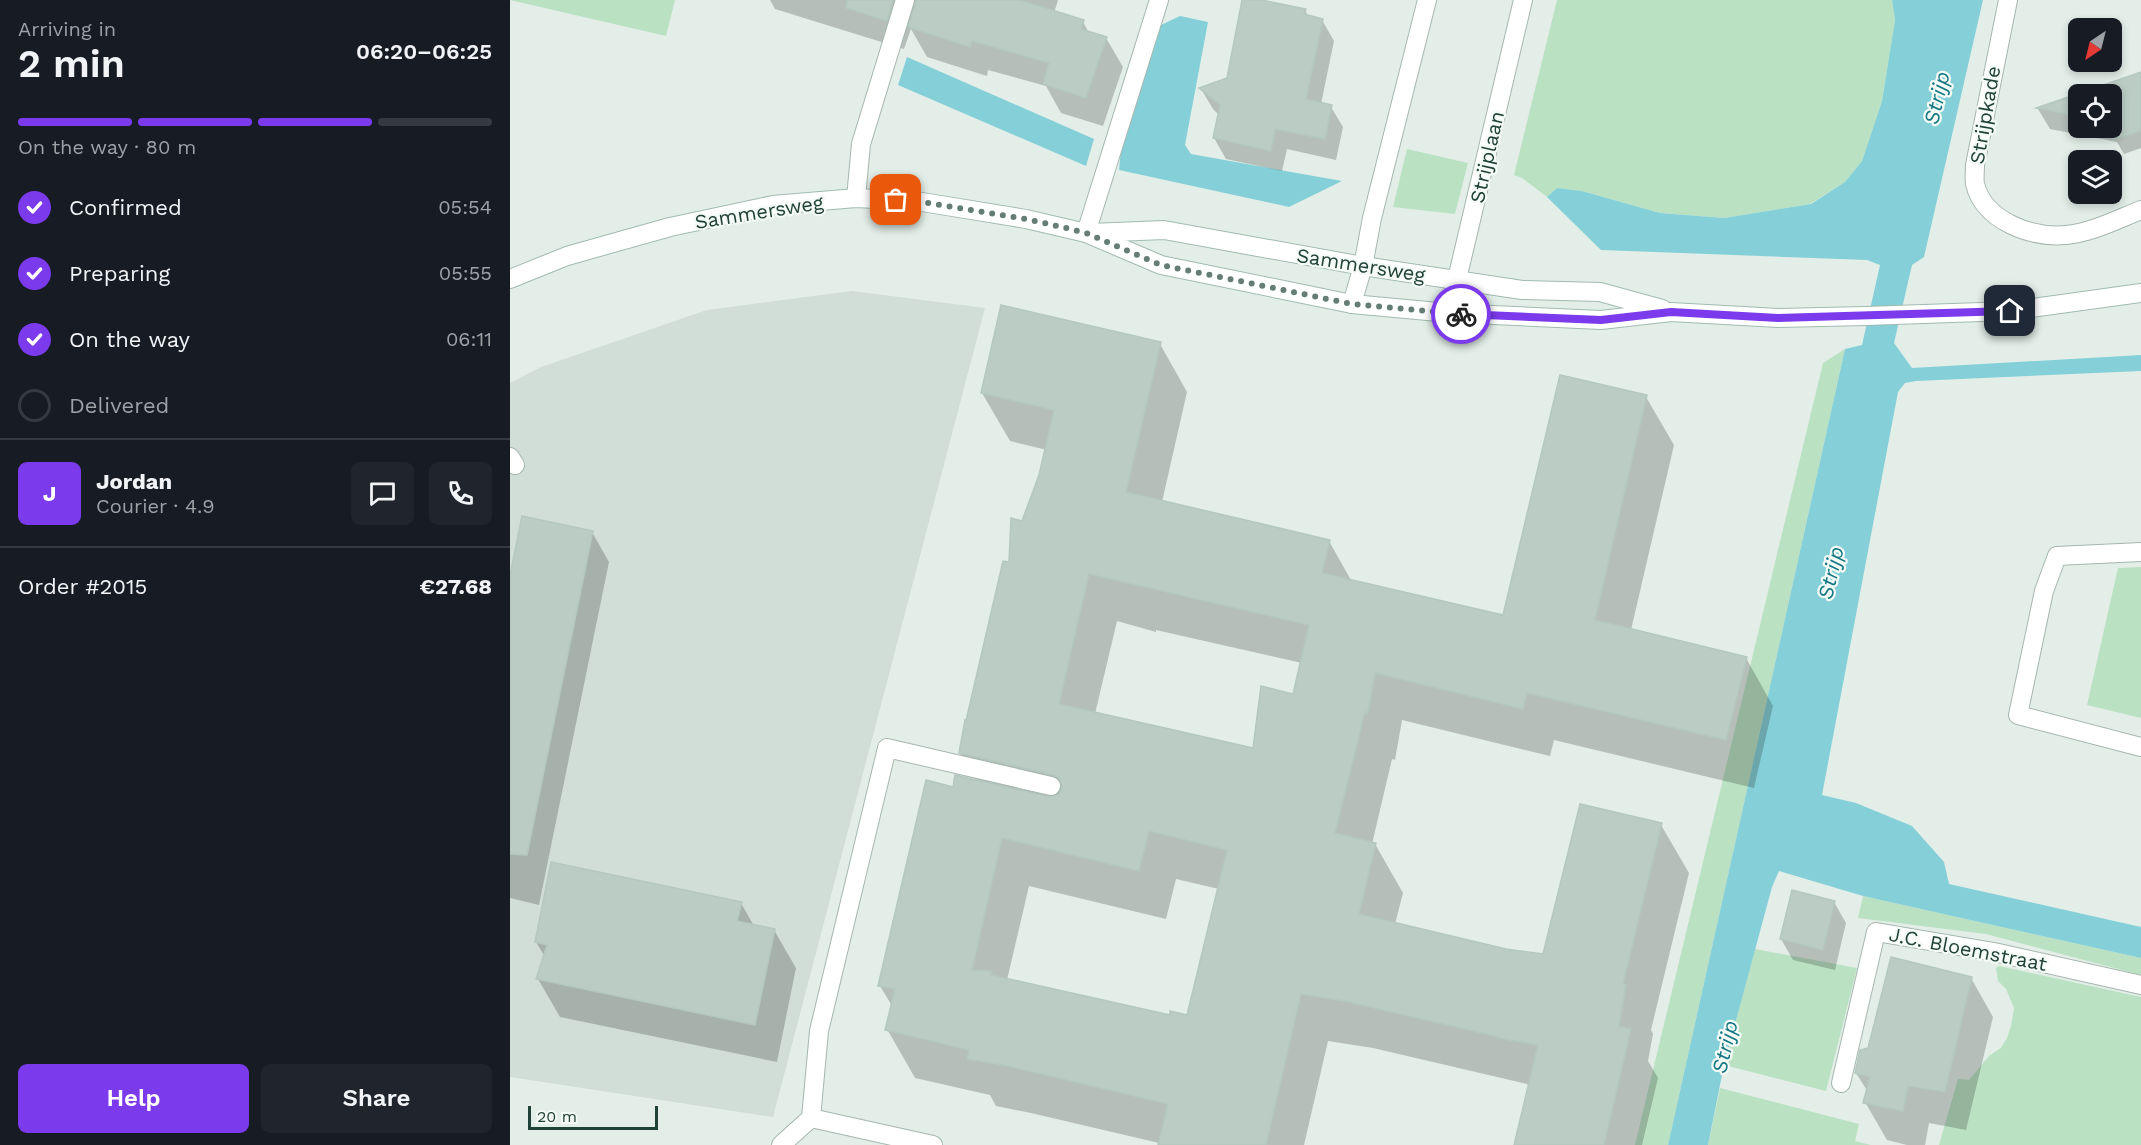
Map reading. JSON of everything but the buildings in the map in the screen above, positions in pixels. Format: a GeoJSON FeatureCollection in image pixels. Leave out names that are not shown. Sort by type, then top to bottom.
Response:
{"type":"FeatureCollection","features":[{"type":"Feature","properties":{"kind":"street"},"geometry":{"type":"LineString","coordinates":[[856,198],[861,144],[905,0]]}},
{"type":"Feature","properties":{"kind":"street"},"geometry":{"type":"LineString","coordinates":[[1086,233],[1160,0]]}},
{"type":"Feature","properties":{"kind":"street"},"geometry":{"type":"LineString","coordinates":[[1352,304],[1427,0]]}},
{"type":"Feature","properties":{"kind":"street","name":"Strijplaan"},"geometry":{"type":"LineString","coordinates":[[1449,313],[1523,0]]}},
{"type":"Feature","properties":{"kind":"street","name":"Strijpkade"},"geometry":{"type":"LineString","coordinates":[[2008,0],[1975,165],[1975,185],[1989,212],[2015,227],[2040,234],[2066,235],[2100,226],[2141,210]]}},
{"type":"Feature","properties":{"kind":"street","name":"Sammersweg"},"geometry":{"type":"LineString","coordinates":[[510,279],[567,256],[670,227],[773,206],[856,198],[927,203],[1026,219],[1086,233],[1161,265],[1352,304],[1449,313],[1601,320],[1671,312],[1778,318],[1866,316],[2010,311],[2141,293]]}},
{"type":"Feature","properties":{"kind":"street","name":"Sammersweg"},"geometry":{"type":"LineString","coordinates":[[1086,233],[1164,230],[1458,281],[1522,290],[1600,292],[1671,312]]}},
{"type":"Feature","properties":{"kind":"street"},"geometry":{"type":"LineString","coordinates":[[2141,552],[2057,556],[2044,591],[2018,715],[2141,747]]}},
{"type":"Feature","properties":{"kind":"street"},"geometry":{"type":"LineString","coordinates":[[782,1145],[811,1118],[819,1031],[887,748],[1051,786]]}},
{"type":"Feature","properties":{"kind":"street","name":"J.C. Bloemstraat"},"geometry":{"type":"LineString","coordinates":[[1841,1083],[1875,932],[1994,952],[2141,985]]}},
{"type":"Feature","properties":{"kind":"street"},"geometry":{"type":"LineString","coordinates":[[811,1118],[933,1145]]}},
{"type":"Feature","properties":{"kind":"shaded area"},"geometry":{"type":"Polygon","coordinates":[[[852,291],[985,308],[773,1117],[510,1077],[510,383],[541,367],[707,310],[852,291]]]}},
{"type":"Feature","properties":{"kind":"green space"},"geometry":{"type":"Polygon","coordinates":[[[510,0],[675,0],[666,36],[510,0]]]}},
{"type":"Feature","properties":{"kind":"green space"},"geometry":{"type":"Polygon","coordinates":[[[1557,0],[1892,0],[1895,20],[1882,101],[1862,161],[1845,182],[1810,204],[1724,218],[1660,213],[1582,191],[1557,188],[1547,197],[1522,178],[1514,175],[1557,0]]]}},
{"type":"Feature","properties":{"kind":"green space"},"geometry":{"type":"Polygon","coordinates":[[[1407,149],[1468,163],[1455,214],[1393,207],[1407,149]]]}},
{"type":"Feature","properties":{"kind":"green space"},"geometry":{"type":"Polygon","coordinates":[[[1845,349],[1668,1145],[1635,1145],[1823,363],[1845,349]]]}},
{"type":"Feature","properties":{"kind":"green space"},"geometry":{"type":"Polygon","coordinates":[[[2141,567],[2141,718],[2087,705],[2118,568],[2141,567]]]}},
{"type":"Feature","properties":{"kind":"green space"},"geometry":{"type":"Polygon","coordinates":[[[1863,896],[2141,958],[2141,975],[1986,934],[1858,918],[1863,896]]]}},
{"type":"Feature","properties":{"kind":"green space"},"geometry":{"type":"Polygon","coordinates":[[[1755,949],[1857,968],[1826,1091],[1724,1065],[1755,949]]]}},
{"type":"Feature","properties":{"kind":"green space"},"geometry":{"type":"Polygon","coordinates":[[[1999,966],[2141,997],[2141,1145],[1939,1145],[1958,1079],[1969,1080],[1989,1056],[2001,1048],[2007,1038],[2014,1008],[2006,989],[1998,981],[1996,968],[1999,966]]]}},
{"type":"Feature","properties":{"kind":"green space"},"geometry":{"type":"Polygon","coordinates":[[[1720,1088],[1859,1124],[1855,1141],[1871,1145],[1708,1145],[1720,1088]]]}},
{"type":"Feature","properties":{"kind":"water","name":"Strijp"},"geometry":{"type":"Polygon","coordinates":[[[1892,0],[1983,0],[1924,257],[1912,265],[1894,343],[1912,368],[2141,355],[2141,371],[1916,381],[1905,383],[1898,392],[1822,795],[1856,803],[1912,826],[1944,862],[1949,884],[2141,927],[2141,958],[1863,896],[1779,871],[1772,887],[1724,1065],[1708,1145],[1668,1145],[1845,349],[1862,345],[1880,265],[1867,260],[1601,250],[1547,197],[1557,188],[1582,191],[1660,213],[1724,218],[1811,204],[1845,182],[1862,161],[1882,101],[1895,20],[1892,0]]]}},
{"type":"Feature","properties":{"kind":"water"},"geometry":{"type":"Polygon","coordinates":[[[1180,16],[1208,22],[1185,145],[1191,154],[1342,181],[1289,207],[1119,170],[1121,149],[1161,25],[1180,16]]]}},
{"type":"Feature","properties":{"kind":"water"},"geometry":{"type":"Polygon","coordinates":[[[907,57],[1094,139],[1086,166],[898,85],[907,57]]]}},
{"type":"Feature","properties":{"kind":"way so far"},"geometry":{"type":"LineString","coordinates":[[896,200],[916,201],[1026,219],[1066,228],[1086,233],[1161,265],[1352,304],[1461,314]]}},
{"type":"Feature","properties":{"kind":"route"},"geometry":{"type":"LineString","coordinates":[[1461,314],[1601,320],[1671,312],[1778,318],[2010,311]]}}]}
